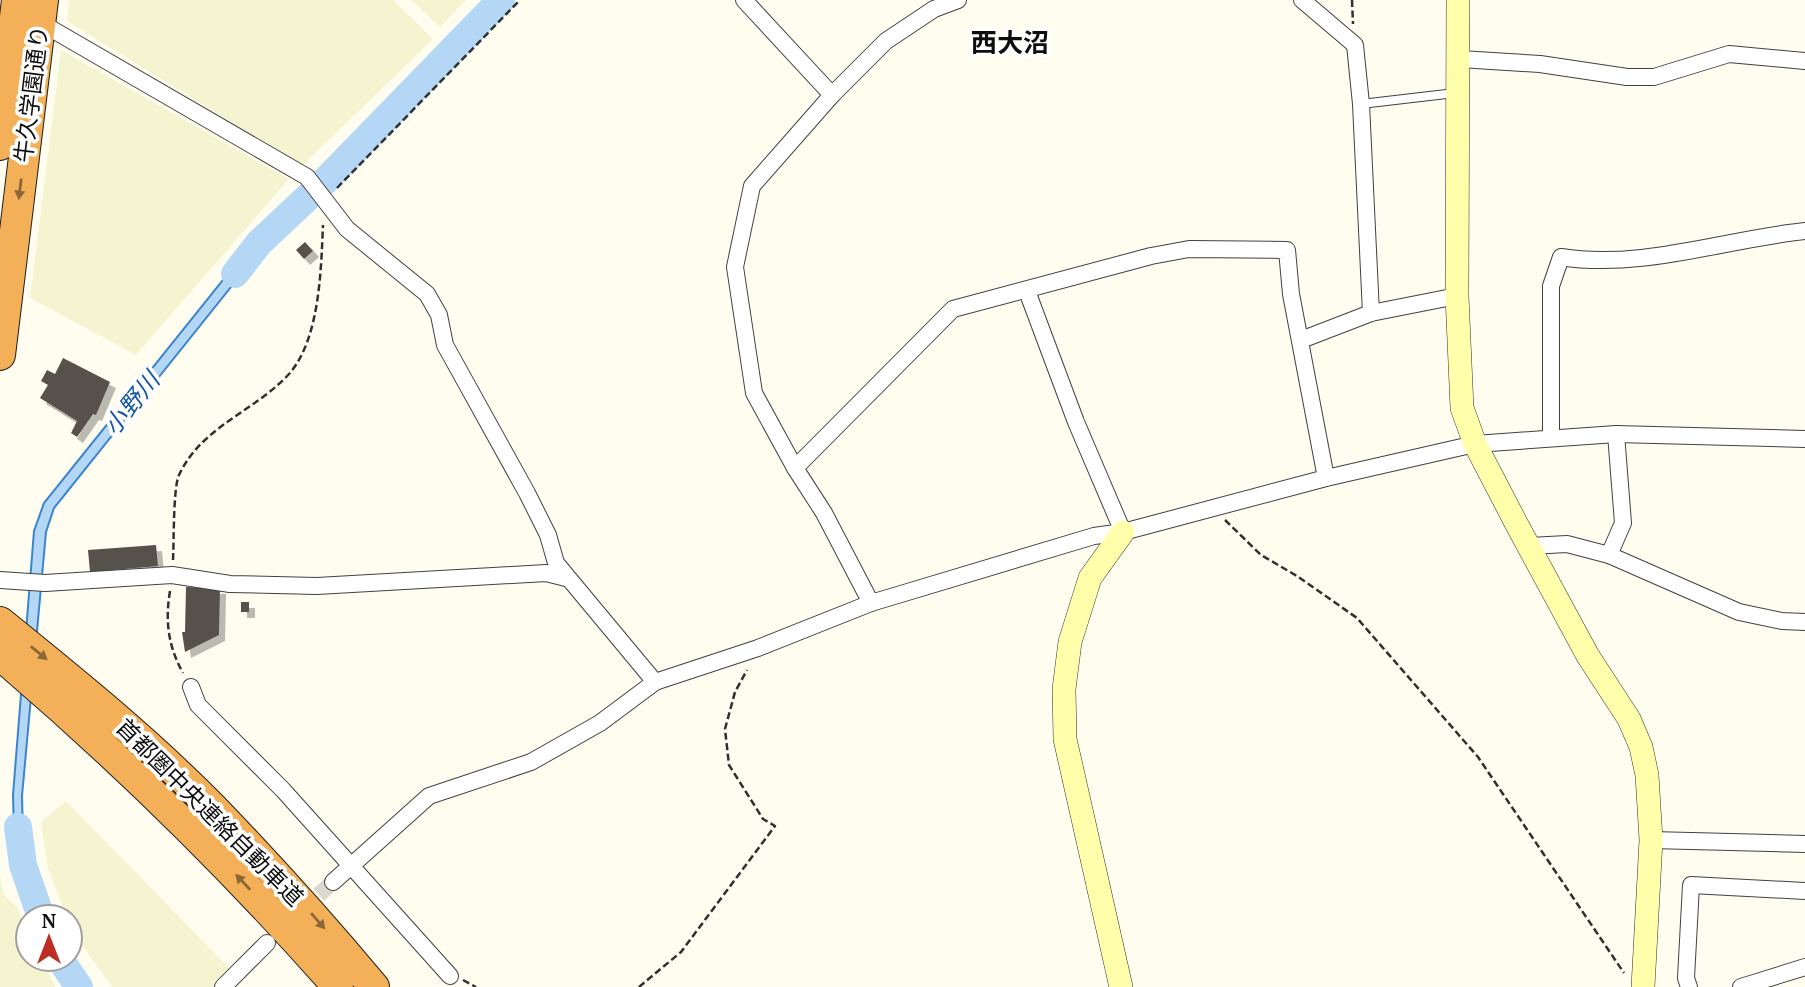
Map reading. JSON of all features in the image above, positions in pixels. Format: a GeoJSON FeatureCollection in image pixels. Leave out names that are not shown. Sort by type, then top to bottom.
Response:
{"type":"FeatureCollection","features":[{"type":"Feature","properties":{"kind":"highway","name":"牛久学園通り"},"geometry":{"type":"LineString","coordinates":[[0,145],[29,7]]}},
{"type":"Feature","properties":{"kind":"highway","name":"牛久学園通り"},"geometry":{"type":"LineString","coordinates":[[0,355],[29,7]]}},
{"type":"Feature","properties":{"kind":"highway","name":"首都圏中央連絡自動車道"},"geometry":{"type":"LineString","coordinates":[[0,622],[77,684],[212,807],[316,918],[374,987]]}},
{"type":"Feature","properties":{"kind":"highway","name":"首都圏中央連絡自動車道"},"geometry":{"type":"LineString","coordinates":[[0,655],[72,716],[196,832],[338,987]]}},
{"type":"Feature","properties":{"kind":"street"},"geometry":{"type":"LineString","coordinates":[[744,0],[832,95]]}},
{"type":"Feature","properties":{"kind":"street"},"geometry":{"type":"LineString","coordinates":[[871,603],[824,513],[795,468],[754,393],[735,267],[752,186],[832,95],[886,41],[932,4],[958,0]]}},
{"type":"Feature","properties":{"kind":"street"},"geometry":{"type":"LineString","coordinates":[[1302,0],[1355,45],[1361,104],[1371,313]]}},
{"type":"Feature","properties":{"kind":"street"},"geometry":{"type":"LineString","coordinates":[[1458,0],[1460,59],[1457,296],[1462,408],[1475,444],[1588,656],[1629,719],[1642,747],[1647,775],[1651,840],[1634,981]]}},
{"type":"Feature","properties":{"kind":"street"},"geometry":{"type":"LineString","coordinates":[[29,7],[307,177],[347,229],[427,294],[439,315],[454,364],[527,494],[548,535],[556,563],[655,682]]}},
{"type":"Feature","properties":{"kind":"street"},"geometry":{"type":"LineString","coordinates":[[1460,59],[1540,64],[1627,77],[1654,77],[1729,54],[1805,61]]}},
{"type":"Feature","properties":{"kind":"street"},"geometry":{"type":"LineString","coordinates":[[1551,438],[1551,286],[1561,257],[1586,261],[1634,257],[1805,231]]}},
{"type":"Feature","properties":{"kind":"street"},"geometry":{"type":"LineString","coordinates":[[795,468],[953,309],[1151,256],[1189,249],[1287,250],[1291,294],[1326,478]]}},
{"type":"Feature","properties":{"kind":"street"},"geometry":{"type":"LineString","coordinates":[[1027,291],[1091,458],[1123,532]]}},
{"type":"Feature","properties":{"kind":"street"},"geometry":{"type":"LineString","coordinates":[[1301,340],[1371,313],[1457,296]]}},
{"type":"Feature","properties":{"kind":"street"},"geometry":{"type":"LineString","coordinates":[[1609,555],[1623,523],[1616,434]]}},
{"type":"Feature","properties":{"kind":"street"},"geometry":{"type":"LineString","coordinates":[[332,882],[429,796],[531,762],[600,723],[655,682],[758,648],[871,603],[1094,536],[1123,532],[1326,478],[1475,444],[1616,434],[1805,439]]}},
{"type":"Feature","properties":{"kind":"street"},"geometry":{"type":"LineString","coordinates":[[1121,987],[1065,739],[1064,689],[1070,642],[1090,578],[1123,532]]}},
{"type":"Feature","properties":{"kind":"street"},"geometry":{"type":"LineString","coordinates":[[1530,546],[1567,544],[1609,555],[1739,612],[1782,621],[1805,622]]}},
{"type":"Feature","properties":{"kind":"street"},"geometry":{"type":"LineString","coordinates":[[0,580],[45,583],[172,575],[230,584],[317,586],[546,573],[566,578]]}},
{"type":"Feature","properties":{"kind":"street"},"geometry":{"type":"LineString","coordinates":[[191,687],[198,705],[283,790],[450,976]]}},
{"type":"Feature","properties":{"kind":"street"},"geometry":{"type":"LineString","coordinates":[[1651,840],[1805,844]]}},
{"type":"Feature","properties":{"kind":"street"},"geometry":{"type":"LineString","coordinates":[[1689,987],[1686,978],[1691,886],[1805,891]]}},
{"type":"Feature","properties":{"kind":"street"},"geometry":{"type":"LineString","coordinates":[[223,987],[267,943]]}},
{"type":"Feature","properties":{"kind":"street"},"geometry":{"type":"LineString","coordinates":[[1741,987],[1805,967]]}},
{"type":"Feature","properties":{"kind":"lane"},"geometry":{"type":"LineString","coordinates":[[1361,104],[1459,93]]}},
{"type":"Feature","properties":{"kind":"path"},"geometry":{"type":"LineString","coordinates":[[191,687],[170,643],[166,616],[172,575],[178,476],[213,430],[290,373],[305,344],[316,311],[324,200],[520,0]]}},
{"type":"Feature","properties":{"kind":"path"},"geometry":{"type":"LineString","coordinates":[[1215,506],[1261,555],[1357,618],[1478,757],[1634,981]]}},
{"type":"Feature","properties":{"kind":"path"},"geometry":{"type":"LineString","coordinates":[[639,987],[681,952],[775,826],[763,819],[729,765],[725,729],[735,692],[758,648]]}},
{"type":"Feature","properties":{"kind":"green space"},"geometry":{"type":"Polygon","coordinates":[[[69,0],[393,0],[433,39],[302,166],[67,21],[69,0]]]}},
{"type":"Feature","properties":{"kind":"green space"},"geometry":{"type":"Polygon","coordinates":[[[411,0],[466,0],[440,27],[411,0]]]}},
{"type":"Feature","properties":{"kind":"green space"},"geometry":{"type":"Polygon","coordinates":[[[61,50],[289,179],[136,355],[30,298],[61,50]]]}},
{"type":"Feature","properties":{"kind":"green space"},"geometry":{"type":"Polygon","coordinates":[[[66,801],[231,970],[213,987],[112,987],[84,948],[84,903],[61,903],[48,869],[41,822],[66,801]]]}},
{"type":"Feature","properties":{"kind":"green space"},"geometry":{"type":"Polygon","coordinates":[[[0,875],[4,895],[14,904],[14,973],[48,973],[55,987],[0,987],[0,875]]]}},
{"type":"Feature","properties":{"kind":"water"},"geometry":{"type":"Polygon","coordinates":[[[255,240],[263,247],[54,508],[46,532],[22,796],[23,834],[28,864],[19,867],[14,835],[13,795],[34,531],[44,503],[255,240]]]}},
{"type":"Feature","properties":{"kind":"building"},"geometry":{"type":"Polygon","coordinates":[[[305,242],[313,251],[304,259],[296,250],[305,242]]]}},
{"type":"Feature","properties":{"kind":"building"},"geometry":{"type":"Polygon","coordinates":[[[63,358],[110,382],[96,415],[93,414],[77,437],[71,433],[77,421],[40,398],[48,385],[41,381],[47,370],[55,374],[63,358]]]}},
{"type":"Feature","properties":{"kind":"building"},"geometry":{"type":"Polygon","coordinates":[[[156,545],[158,566],[90,572],[88,550],[156,545]]]}},
{"type":"Feature","properties":{"kind":"building"},"geometry":{"type":"Polygon","coordinates":[[[186,587],[220,588],[219,635],[185,652],[182,632],[185,632],[186,587]]]}},
{"type":"Feature","properties":{"kind":"building"},"geometry":{"type":"Polygon","coordinates":[[[241,602],[249,602],[249,612],[241,612],[241,602]]]}},
{"type":"Feature","properties":{"kind":"waterway","name":"小野川"},"geometry":{"type":"LineString","coordinates":[[235,274],[259,243],[325,181],[501,0]]}},
{"type":"Feature","properties":{"kind":"waterway","name":"小野川"},"geometry":{"type":"LineString","coordinates":[[18,827],[23,865],[36,903]]}},
{"type":"Feature","properties":{"kind":"waterway","name":"小野川"},"geometry":{"type":"LineString","coordinates":[[70,973],[79,987]]}},
{"type":"Feature","properties":{"kind":"tunnel"},"geometry":{"type":"LineString","coordinates":[[301,911],[333,882]]}},
{"type":"Feature","properties":{"kind":"district","name":"西大沼"},"geometry":{"type":"Point","coordinates":[1010,42]}}]}
